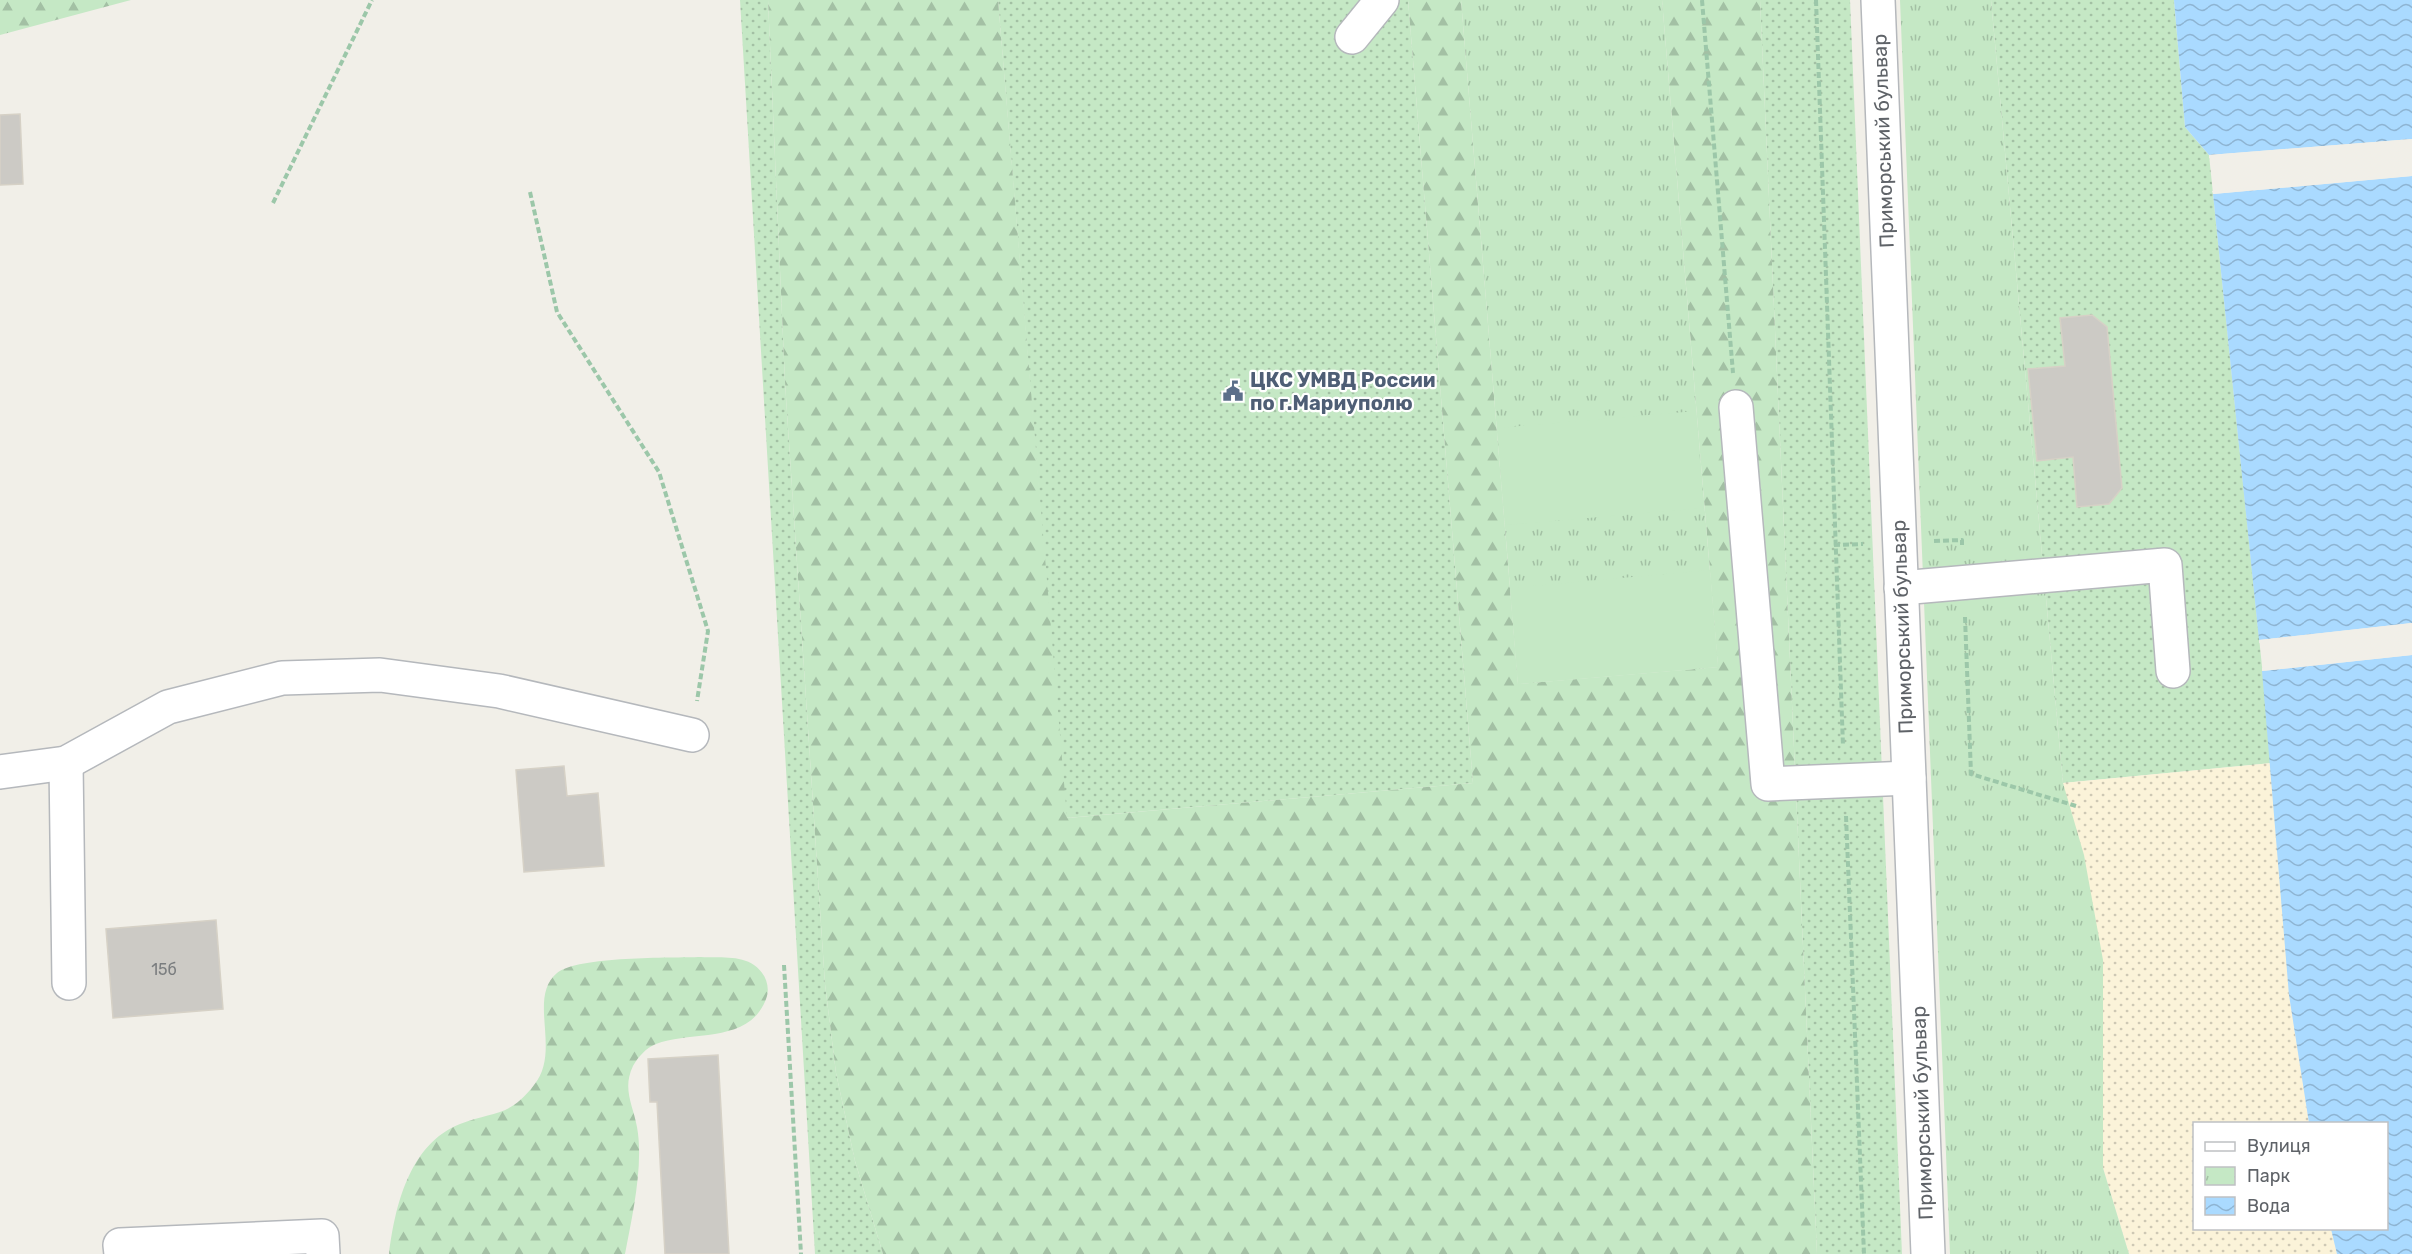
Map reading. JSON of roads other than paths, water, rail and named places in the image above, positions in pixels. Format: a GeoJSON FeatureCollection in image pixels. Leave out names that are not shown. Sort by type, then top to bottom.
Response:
{"type":"FeatureCollection","features":[{"type":"Feature","properties":{"kind":"street"},"geometry":{"type":"LineString","coordinates":[[1352,37],[1382,0]]}},
{"type":"Feature","properties":{"kind":"street","name":"Приморський бульвар"},"geometry":{"type":"LineString","coordinates":[[1878,0],[1928,1254]]}},
{"type":"Feature","properties":{"kind":"street"},"geometry":{"type":"LineString","coordinates":[[1736,407],[1768,784],[1908,778]]}},
{"type":"Feature","properties":{"kind":"street"},"geometry":{"type":"LineString","coordinates":[[1901,588],[2165,565],[2174,670]]}},
{"type":"Feature","properties":{"kind":"street"},"geometry":{"type":"LineString","coordinates":[[0,772],[66,763],[168,706],[282,678],[380,675],[451,684],[499,691],[692,735]]}},
{"type":"Feature","properties":{"kind":"street"},"geometry":{"type":"LineString","coordinates":[[66,763],[69,983]]}},
{"type":"Feature","properties":{"kind":"street"},"geometry":{"type":"LineString","coordinates":[[121,1254],[120,1245],[322,1236],[323,1254]]}},
{"type":"Feature","properties":{"kind":"water"},"geometry":{"type":"Polygon","coordinates":[[[2174,0],[2412,0],[2412,139],[2209,155],[2185,127],[2174,0]]]}},
{"type":"Feature","properties":{"kind":"water"},"geometry":{"type":"Polygon","coordinates":[[[2412,176],[2412,623],[2259,640],[2213,194],[2412,176]]]}},
{"type":"Feature","properties":{"kind":"water"},"geometry":{"type":"Polygon","coordinates":[[[2412,655],[2412,1254],[2337,1254],[2331,1230],[2388,1230],[2388,1122],[2309,1122],[2289,995],[2262,671],[2412,655]]]}},
{"type":"Feature","properties":{"kind":"place","name":"ЦКС УМВД России по г.Мариуполю"},"geometry":{"type":"Point","coordinates":[1233,391]}}]}
